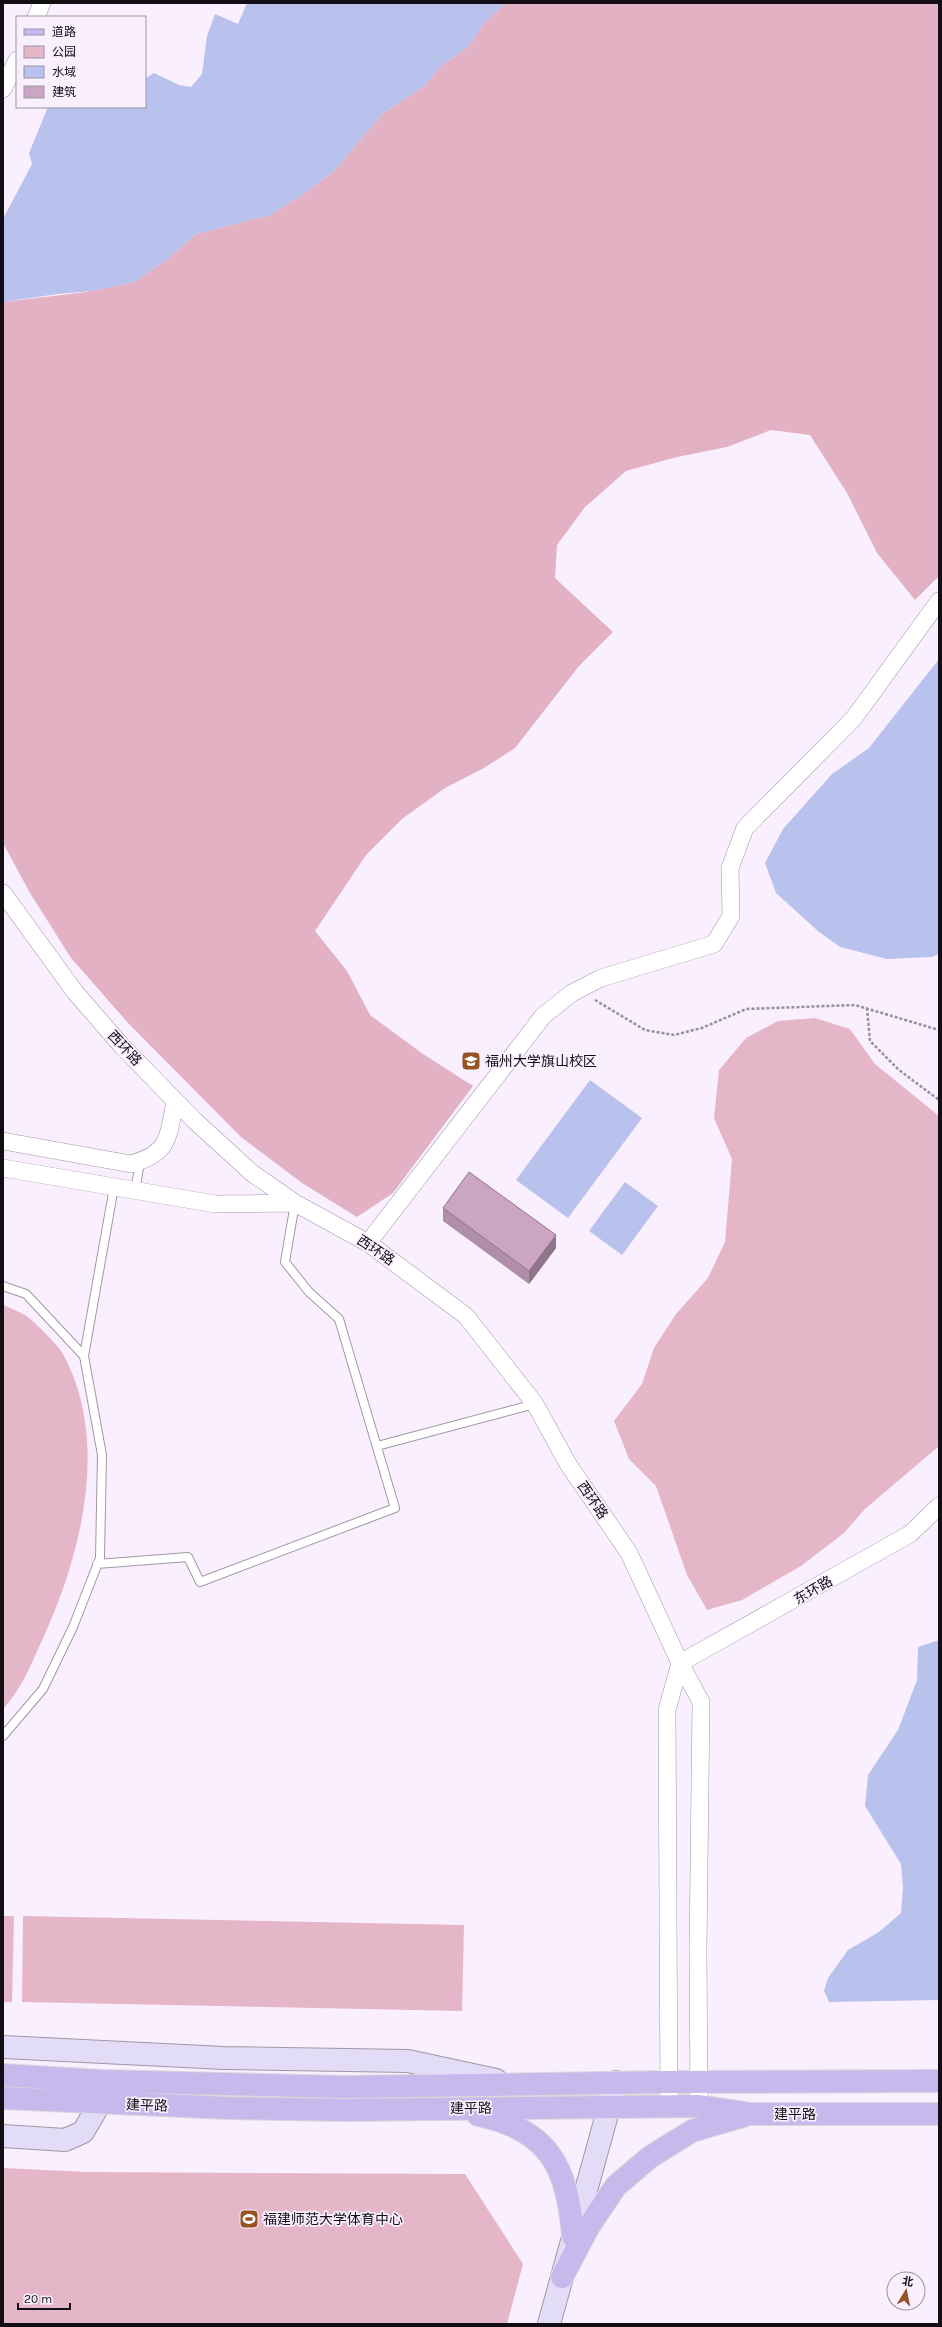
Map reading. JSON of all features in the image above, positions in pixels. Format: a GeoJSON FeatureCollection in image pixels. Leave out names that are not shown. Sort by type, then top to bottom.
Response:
{"type":"FeatureCollection","features":[{"type":"Feature","properties":{"kind":"main road","name":"建平路"},"geometry":{"type":"LineString","coordinates":[[3,2075],[236,2085],[345,2087],[699,2081],[939,2081]]}},
{"type":"Feature","properties":{"kind":"main road","name":"建平路"},"geometry":{"type":"LineString","coordinates":[[3,2098],[100,2103],[345,2110],[699,2106],[751,2114],[939,2114]]}},
{"type":"Feature","properties":{"kind":"main road"},"geometry":{"type":"LineString","coordinates":[[451,2109],[496,2119],[525,2132],[547,2150],[561,2174],[570,2202],[573,2236]]}},
{"type":"Feature","properties":{"kind":"main road"},"geometry":{"type":"LineString","coordinates":[[562,2277],[589,2226],[616,2186],[650,2157],[692,2131],[751,2114]]}},
{"type":"Feature","properties":{"kind":"street"},"geometry":{"type":"LineString","coordinates":[[36,16],[42,3]]}},
{"type":"Feature","properties":{"kind":"street"},"geometry":{"type":"LineString","coordinates":[[3,89],[16,62]]}},
{"type":"Feature","properties":{"kind":"street"},"geometry":{"type":"LineString","coordinates":[[368,1243],[543,1016],[579,989],[601,978],[714,944],[731,916],[730,868],[745,828],[854,718],[939,601]]}},
{"type":"Feature","properties":{"kind":"street","name":"西环路"},"geometry":{"type":"LineString","coordinates":[[3,893],[75,992],[122,1046],[175,1101],[252,1173],[295,1203],[368,1243],[466,1316],[535,1404],[568,1464],[629,1552],[680,1663],[701,1702],[698,1950],[699,2106]]}},
{"type":"Feature","properties":{"kind":"street"},"geometry":{"type":"LineString","coordinates":[[3,1141],[131,1164],[140,1162],[149,1158],[167,1141],[175,1101]]}},
{"type":"Feature","properties":{"kind":"street"},"geometry":{"type":"LineString","coordinates":[[3,1168],[215,1204],[295,1203]]}},
{"type":"Feature","properties":{"kind":"street","name":"东环路"},"geometry":{"type":"LineString","coordinates":[[680,1663],[910,1534],[939,1506]]}},
{"type":"Feature","properties":{"kind":"street"},"geometry":{"type":"LineString","coordinates":[[669,2106],[667,1710],[680,1663]]}},
{"type":"Feature","properties":{"kind":"street"},"geometry":{"type":"LineString","coordinates":[[3,2047],[224,2058],[408,2061],[513,2084]]}},
{"type":"Feature","properties":{"kind":"street"},"geometry":{"type":"LineString","coordinates":[[548,2324],[616,2082]]}},
{"type":"Feature","properties":{"kind":"street"},"geometry":{"type":"LineString","coordinates":[[3,2136],[65,2140],[83,2132],[100,2103]]}},
{"type":"Feature","properties":{"kind":"lane"},"geometry":{"type":"LineString","coordinates":[[135,1191],[140,1162]]}},
{"type":"Feature","properties":{"kind":"lane"},"geometry":{"type":"LineString","coordinates":[[3,1736],[43,1689],[72,1627],[100,1558],[102,1455],[84,1356],[114,1187]]}},
{"type":"Feature","properties":{"kind":"lane"},"geometry":{"type":"LineString","coordinates":[[97,1564],[188,1557],[200,1582],[395,1508],[339,1319],[309,1292],[285,1262],[295,1203]]}},
{"type":"Feature","properties":{"kind":"lane"},"geometry":{"type":"LineString","coordinates":[[3,1286],[26,1294],[84,1356]]}},
{"type":"Feature","properties":{"kind":"lane"},"geometry":{"type":"LineString","coordinates":[[377,1446],[535,1404]]}},
{"type":"Feature","properties":{"kind":"path"},"geometry":{"type":"LineString","coordinates":[[579,989],[603,1006],[645,1030],[674,1035],[702,1028],[746,1009],[855,1005],[939,1030]]}},
{"type":"Feature","properties":{"kind":"path"},"geometry":{"type":"LineString","coordinates":[[867,1008],[870,1041],[899,1070],[939,1100]]}},
{"type":"Feature","properties":{"kind":"green space"},"geometry":{"type":"Polygon","coordinates":[[[815,1018],[850,1029],[875,1064],[939,1116],[939,1446],[865,1509],[844,1533],[801,1566],[742,1600],[707,1610],[687,1575],[656,1486],[629,1459],[614,1421],[642,1384],[654,1348],[676,1314],[708,1278],[725,1242],[732,1159],[714,1118],[719,1070],[746,1038],[778,1021],[815,1018]]]}},
{"type":"Feature","properties":{"kind":"green space"},"geometry":{"type":"Polygon","coordinates":[[[3,1305],[20,1312],[29,1318],[51,1339],[63,1354],[77,1387],[85,1423],[88,1459],[85,1496],[79,1533],[70,1569],[58,1603],[31,1665],[16,1693],[3,1709],[3,1305]]]}},
{"type":"Feature","properties":{"kind":"green space"},"geometry":{"type":"Polygon","coordinates":[[[3,1916],[14,1916],[12,2002],[3,2002],[3,1916]]]}},
{"type":"Feature","properties":{"kind":"green space"},"geometry":{"type":"Polygon","coordinates":[[[23,1916],[464,1925],[462,2011],[22,2002],[23,1916]]]}},
{"type":"Feature","properties":{"kind":"green space","name":"福建师范大学体育中心"},"geometry":{"type":"Polygon","coordinates":[[[3,2168],[87,2172],[465,2174],[523,2264],[507,2324],[3,2324],[3,2168]]]}},
{"type":"Feature","properties":{"kind":"shaded area"},"geometry":{"type":"Polygon","coordinates":[[[506,3],[939,3],[939,576],[915,600],[877,553],[847,493],[810,435],[771,430],[727,447],[677,457],[626,471],[585,507],[557,545],[555,578],[613,632],[579,666],[515,748],[484,768],[445,788],[402,819],[366,855],[315,931],[347,971],[370,1015],[423,1054],[473,1086],[393,1193],[357,1217],[302,1183],[241,1137],[129,1024],[71,958],[30,893],[3,843],[3,302],[86,292],[134,282],[169,258],[196,234],[270,215],[302,195],[334,171],[383,113],[423,87],[442,65],[468,47],[485,22],[506,3]]]}},
{"type":"Feature","properties":{"kind":"water"},"geometry":{"type":"Polygon","coordinates":[[[247,3],[506,3],[485,22],[468,47],[442,65],[423,87],[383,113],[334,171],[302,195],[270,215],[196,234],[169,258],[134,282],[92,291],[3,302],[4,217],[32,164],[29,153],[48,108],[146,108],[146,78],[154,73],[179,85],[191,87],[202,74],[207,36],[215,14],[238,24],[247,3]]]}},
{"type":"Feature","properties":{"kind":"water"},"geometry":{"type":"Polygon","coordinates":[[[939,659],[939,954],[932,957],[887,959],[840,947],[819,932],[776,893],[765,863],[783,829],[832,774],[869,748],[939,659]]]}},
{"type":"Feature","properties":{"kind":"water"},"geometry":{"type":"Polygon","coordinates":[[[590,1080],[642,1118],[568,1218],[516,1180],[590,1080]]]}},
{"type":"Feature","properties":{"kind":"water"},"geometry":{"type":"Polygon","coordinates":[[[625,1182],[658,1206],[622,1255],[589,1231],[625,1182]]]}},
{"type":"Feature","properties":{"kind":"water"},"geometry":{"type":"Polygon","coordinates":[[[939,1640],[939,2000],[829,2002],[824,1991],[828,1978],[848,1950],[879,1932],[901,1913],[903,1887],[901,1864],[865,1806],[868,1775],[898,1730],[917,1680],[918,1647],[939,1640]]]}},
{"type":"Feature","properties":{"kind":"building"},"geometry":{"type":"Polygon","coordinates":[[[469,1172],[556,1235],[529,1271],[443,1208],[469,1172]]]}},
{"type":"Feature","properties":{"kind":"place","name":"福州大学旗山校区"},"geometry":{"type":"Point","coordinates":[471,1061]}},
{"type":"Feature","properties":{"kind":"place","name":"福建师范大学体育中心"},"geometry":{"type":"Point","coordinates":[249,2219]}}]}
